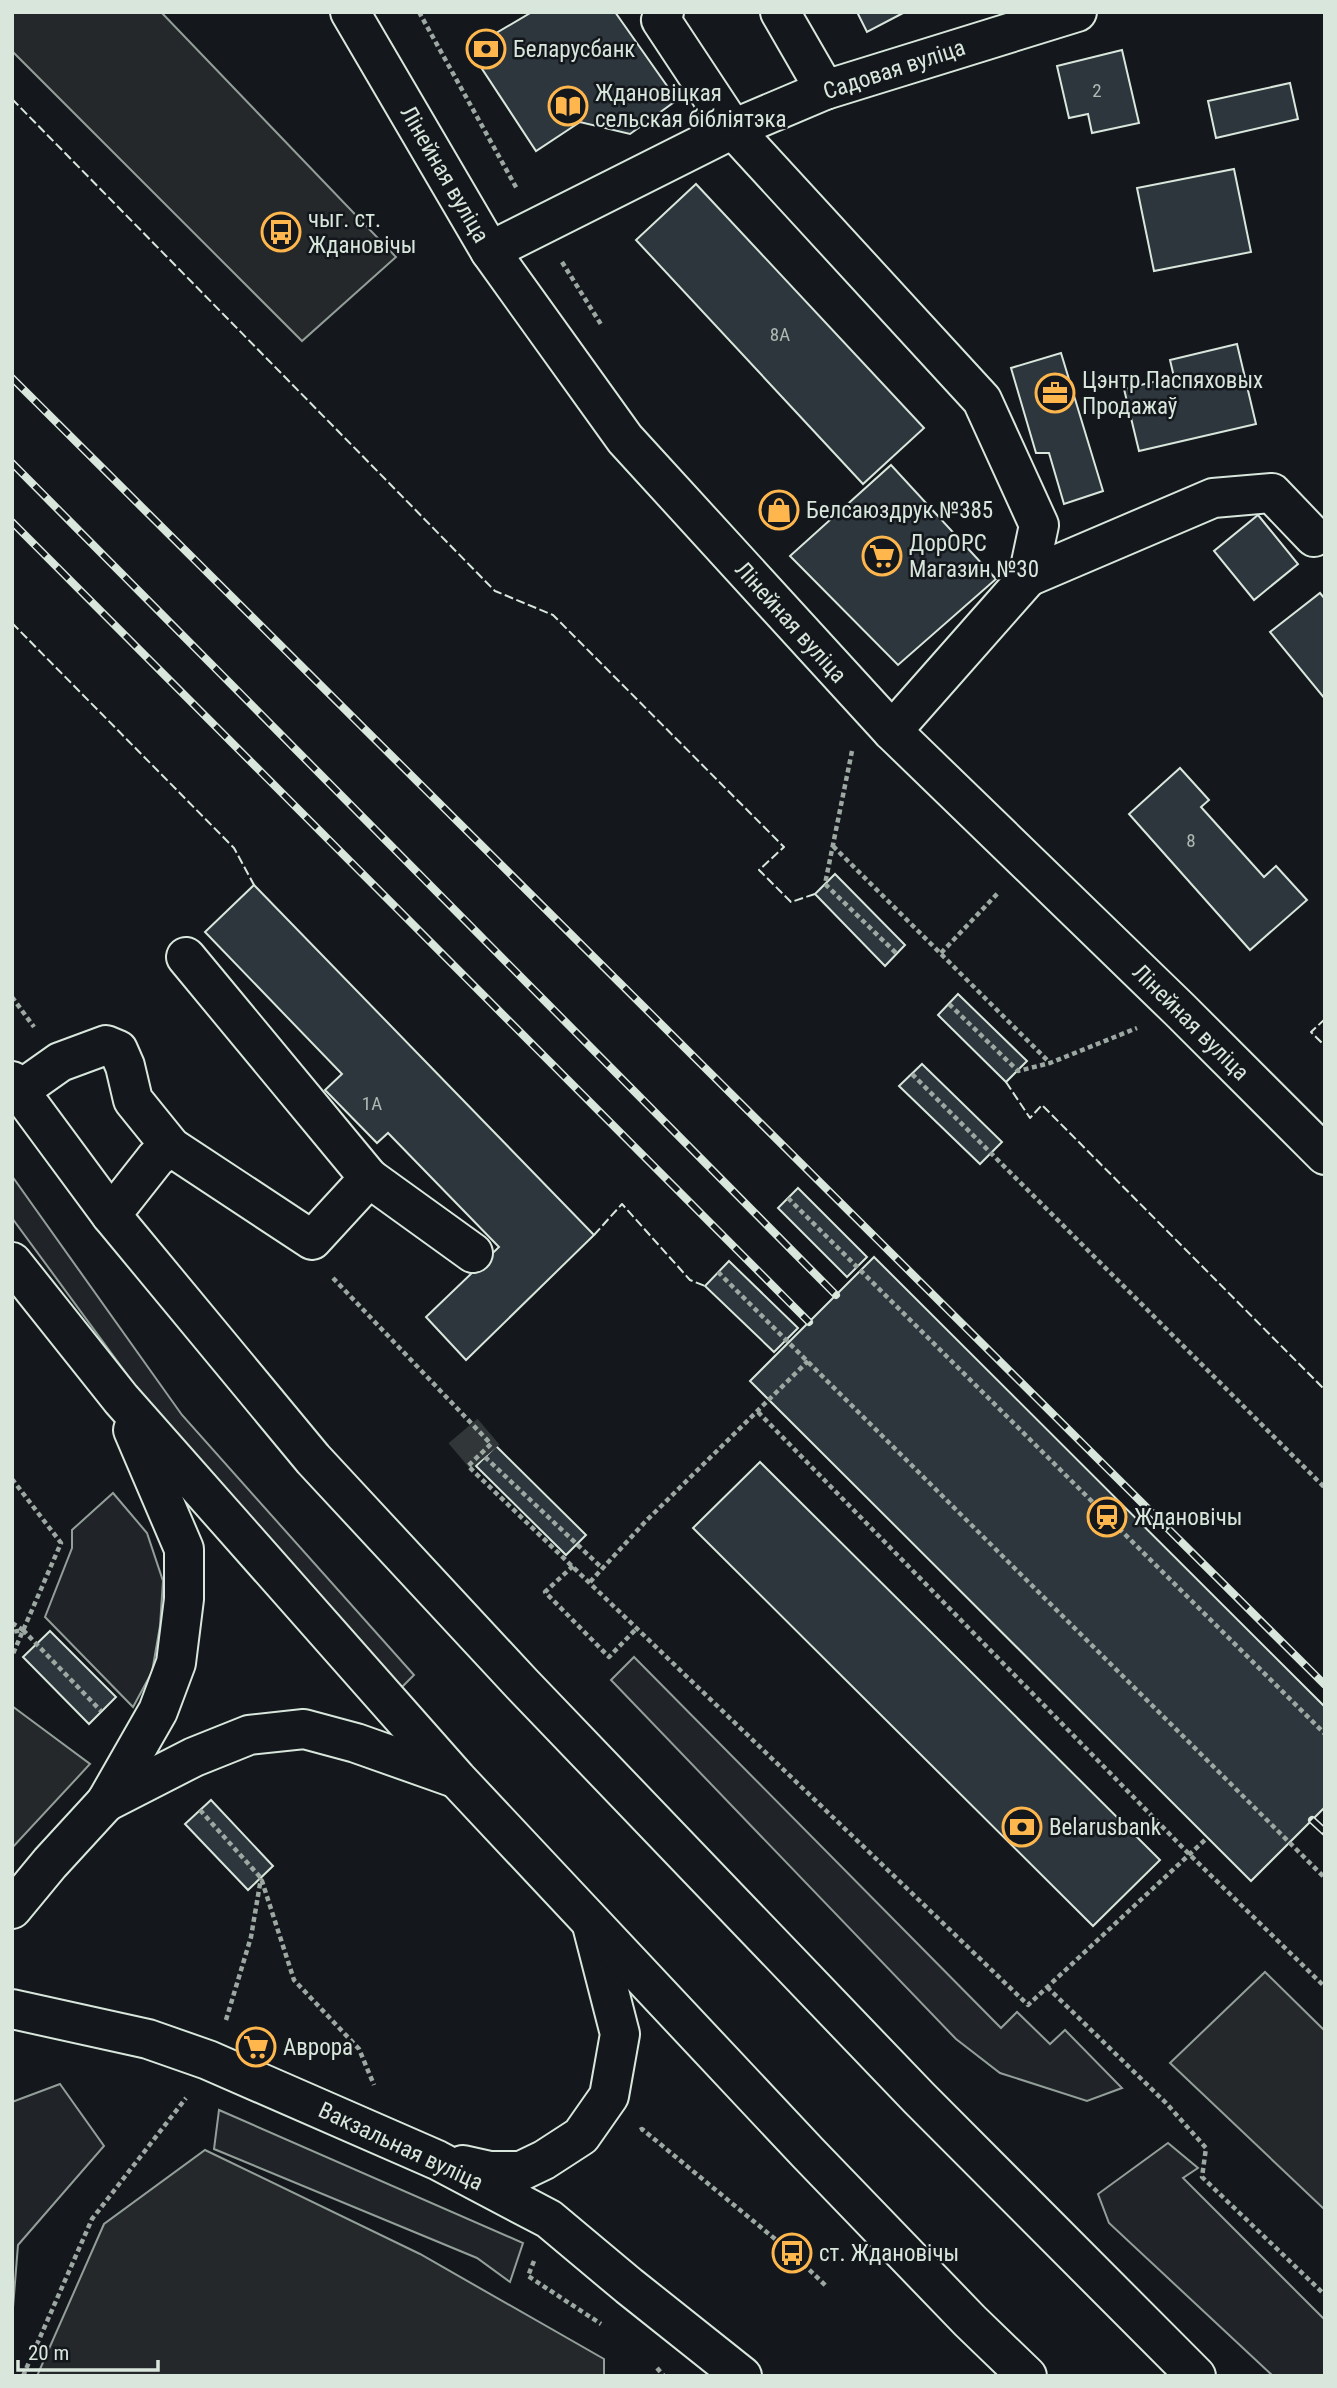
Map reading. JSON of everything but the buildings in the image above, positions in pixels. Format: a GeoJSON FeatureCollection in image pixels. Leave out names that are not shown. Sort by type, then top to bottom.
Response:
{"type":"FeatureCollection","features":[{"type":"Feature","properties":{"kind":"main road","name":"Лінейная вуліца"},"geometry":{"type":"LineString","coordinates":[[350,12],[490,251],[625,439],[892,731],[1180,1010],[1325,1155]]}},
{"type":"Feature","properties":{"kind":"main road"},"geometry":{"type":"LineString","coordinates":[[664,12],[661,20],[733,129],[982,400],[1039,525],[1028,577]]}},
{"type":"Feature","properties":{"kind":"main road"},"geometry":{"type":"LineString","coordinates":[[780,12],[825,90]]}},
{"type":"Feature","properties":{"kind":"main road","name":"Садовая вуліца"},"geometry":{"type":"LineString","coordinates":[[490,251],[733,129],[825,90],[1077,12]]}},
{"type":"Feature","properties":{"kind":"main road"},"geometry":{"type":"LineString","coordinates":[[892,731],[1028,577],[1213,498],[1272,493],[1314,537]]}},
{"type":"Feature","properties":{"kind":"main road"},"geometry":{"type":"LineString","coordinates":[[186,957],[369,1178],[473,1253]]}},
{"type":"Feature","properties":{"kind":"main road"},"geometry":{"type":"LineString","coordinates":[[369,1178],[312,1240],[171,1147],[133,1100],[125,1066],[118,1051],[106,1045],[60,1062],[16,1086],[111,1215],[313,1459],[522,1684],[919,2098],[1196,2376]]}},
{"type":"Feature","properties":{"kind":"main road"},"geometry":{"type":"LineString","coordinates":[[111,1215],[156,1158],[171,1147]]}},
{"type":"Feature","properties":{"kind":"main road"},"geometry":{"type":"LineString","coordinates":[[12,1262],[121,1399],[457,1779],[592,1925],[970,2321],[1027,2376]]}},
{"type":"Feature","properties":{"kind":"main road"},"geometry":{"type":"LineString","coordinates":[[12,1909],[106,1802],[158,1711],[176,1663],[184,1599],[184,1549],[121,1399]]}},
{"type":"Feature","properties":{"kind":"main road"},"geometry":{"type":"LineString","coordinates":[[106,1802],[194,1757],[249,1735],[304,1729],[457,1779]]}},
{"type":"Feature","properties":{"kind":"main road"},"geometry":{"type":"LineString","coordinates":[[438,2160],[490,2171],[521,2171],[581,2136],[600,2112],[609,2096],[620,2034],[592,1925]]}},
{"type":"Feature","properties":{"kind":"main road","name":"Вакзальная вуліца"},"geometry":{"type":"LineString","coordinates":[[12,2009],[148,2039],[208,2060],[438,2160],[549,2218],[742,2376]]}},
{"type":"Feature","properties":{"kind":"path"},"geometry":{"type":"LineString","coordinates":[[419,12],[492,148],[606,333]]}},
{"type":"Feature","properties":{"kind":"path"},"geometry":{"type":"LineString","coordinates":[[847,786],[825,884],[897,954]]}},
{"type":"Feature","properties":{"kind":"path"},"geometry":{"type":"LineString","coordinates":[[833,846],[1050,1063]]}},
{"type":"Feature","properties":{"kind":"path"},"geometry":{"type":"LineString","coordinates":[[941,953],[1027,862]]}},
{"type":"Feature","properties":{"kind":"path"},"geometry":{"type":"LineString","coordinates":[[12,997],[60,1062]]}},
{"type":"Feature","properties":{"kind":"path"},"geometry":{"type":"LineString","coordinates":[[949,1004],[1018,1071],[1050,1063],[1180,1010]]}},
{"type":"Feature","properties":{"kind":"path"},"geometry":{"type":"LineString","coordinates":[[912,1074],[1325,1488]]}},
{"type":"Feature","properties":{"kind":"path"},"geometry":{"type":"LineString","coordinates":[[788,1198],[1325,1734]]}},
{"type":"Feature","properties":{"kind":"path"},"geometry":{"type":"LineString","coordinates":[[718,1272],[1325,1878]]}},
{"type":"Feature","properties":{"kind":"path"},"geometry":{"type":"LineString","coordinates":[[332,1277],[491,1444],[468,1466],[1028,2006],[1207,1838]]}},
{"type":"Feature","properties":{"kind":"path"},"geometry":{"type":"LineString","coordinates":[[590,1583],[645,1522],[808,1361]]}},
{"type":"Feature","properties":{"kind":"path"},"geometry":{"type":"LineString","coordinates":[[758,1412],[1189,1854],[1325,1987]]}},
{"type":"Feature","properties":{"kind":"path"},"geometry":{"type":"LineString","coordinates":[[485,1457],[602,1568]]}},
{"type":"Feature","properties":{"kind":"path"},"geometry":{"type":"LineString","coordinates":[[12,1479],[61,1543],[12,1656]]}},
{"type":"Feature","properties":{"kind":"path"},"geometry":{"type":"LineString","coordinates":[[573,1566],[545,1592],[609,1657],[637,1628]]}},
{"type":"Feature","properties":{"kind":"path"},"geometry":{"type":"LineString","coordinates":[[12,1623],[23,1630],[101,1711]]}},
{"type":"Feature","properties":{"kind":"path"},"geometry":{"type":"LineString","coordinates":[[12,1632],[23,1630]]}},
{"type":"Feature","properties":{"kind":"path"},"geometry":{"type":"LineString","coordinates":[[200,1810],[261,1878],[294,1980],[359,2049],[374,2086]]}},
{"type":"Feature","properties":{"kind":"path"},"geometry":{"type":"LineString","coordinates":[[225,2022],[251,1937],[261,1878]]}},
{"type":"Feature","properties":{"kind":"path"},"geometry":{"type":"LineString","coordinates":[[1047,1987],[1166,2103],[1206,2148],[1202,2178],[1325,2295]]}},
{"type":"Feature","properties":{"kind":"path"},"geometry":{"type":"LineString","coordinates":[[23,2376],[92,2219],[183,2104]]}},
{"type":"Feature","properties":{"kind":"path"},"geometry":{"type":"LineString","coordinates":[[631,2136],[642,2129],[792,2253],[826,2286]]}},
{"type":"Feature","properties":{"kind":"path"},"geometry":{"type":"LineString","coordinates":[[549,2218],[528,2276],[606,2327]]}},
{"type":"Feature","properties":{"kind":"path"},"geometry":{"type":"LineString","coordinates":[[656,2367],[664,2376]]}},
{"type":"Feature","properties":{"kind":"shaded area"},"geometry":{"type":"Polygon","coordinates":[[[12,12],[161,12],[396,257],[302,341],[12,51],[12,12]]]}},
{"type":"Feature","properties":{"kind":"shaded area"},"geometry":{"type":"Polygon","coordinates":[[[12,1176],[182,1415],[414,1675],[398,1691],[184,1452],[12,1218],[12,1176]]]}},
{"type":"Feature","properties":{"kind":"shaded area"},"geometry":{"type":"Polygon","coordinates":[[[113,1493],[147,1533],[163,1581],[160,1626],[152,1672],[133,1707],[45,1617],[72,1548],[72,1530],[113,1493]]]}},
{"type":"Feature","properties":{"kind":"shaded area"},"geometry":{"type":"Polygon","coordinates":[[[634,1657],[1001,2028],[1017,2012],[1050,2044],[1065,2030],[1122,2088],[1087,2101],[1000,2073],[956,2039],[611,1680],[634,1657]]]}},
{"type":"Feature","properties":{"kind":"shaded area"},"geometry":{"type":"Polygon","coordinates":[[[12,1706],[90,1764],[12,1848],[12,1706]]]}},
{"type":"Feature","properties":{"kind":"shaded area"},"geometry":{"type":"Polygon","coordinates":[[[1265,1972],[1325,2031],[1325,2210],[1170,2063],[1265,1972]]]}},
{"type":"Feature","properties":{"kind":"shaded area"},"geometry":{"type":"Polygon","coordinates":[[[60,2084],[104,2146],[18,2245],[12,2320],[12,2102],[60,2084]]]}},
{"type":"Feature","properties":{"kind":"shaded area"},"geometry":{"type":"Polygon","coordinates":[[[219,2110],[523,2243],[510,2282],[477,2258],[214,2149],[219,2110]]]}},
{"type":"Feature","properties":{"kind":"shaded area"},"geometry":{"type":"Polygon","coordinates":[[[1168,2143],[1198,2168],[1183,2178],[1325,2320],[1325,2376],[1273,2376],[1109,2223],[1098,2194],[1168,2143]]]}},
{"type":"Feature","properties":{"kind":"shaded area"},"geometry":{"type":"Polygon","coordinates":[[[205,2150],[420,2254],[604,2359],[604,2376],[37,2376],[104,2224],[205,2150]]]}},
{"type":"Feature","properties":{"kind":"tunnel"},"geometry":{"type":"LineString","coordinates":[[463,1431],[485,1457]]}},
{"type":"Feature","properties":{"kind":"railway"},"geometry":{"type":"LineString","coordinates":[[12,378],[1325,1685]]}},
{"type":"Feature","properties":{"kind":"railway"},"geometry":{"type":"LineString","coordinates":[[12,463],[836,1295]]}},
{"type":"Feature","properties":{"kind":"railway"},"geometry":{"type":"LineString","coordinates":[[12,522],[809,1322]]}},
{"type":"Feature","properties":{"kind":"railway"},"geometry":{"type":"LineString","coordinates":[[1312,1820],[1325,1832]]}},
{"type":"Feature","properties":{"kind":"fence"},"geometry":{"type":"LineString","coordinates":[[12,99],[495,591],[553,615],[784,847],[759,870],[791,902],[815,894]]}},
{"type":"Feature","properties":{"kind":"fence"},"geometry":{"type":"LineString","coordinates":[[12,623],[234,848],[254,885]]}},
{"type":"Feature","properties":{"kind":"fence"},"geometry":{"type":"LineString","coordinates":[[1325,1019],[1311,1032],[1325,1046]]}},
{"type":"Feature","properties":{"kind":"fence"},"geometry":{"type":"LineString","coordinates":[[1006,1082],[1030,1118],[1042,1105],[1325,1390]]}},
{"type":"Feature","properties":{"kind":"fence"},"geometry":{"type":"LineString","coordinates":[[594,1235],[622,1204],[690,1280],[705,1286]]}},
{"type":"Feature","properties":{"kind":"place","name":"Беларусбанк"},"geometry":{"type":"Point","coordinates":[486,49]}},
{"type":"Feature","properties":{"kind":"place","name":"Ждановіцкая сельская бібліятэка"},"geometry":{"type":"Point","coordinates":[568,106]}},
{"type":"Feature","properties":{"kind":"place","name":"чыг. ст. Ждановічы"},"geometry":{"type":"Point","coordinates":[281,232]}},
{"type":"Feature","properties":{"kind":"place","name":"Цэнтр Паспяховых Продажаў"},"geometry":{"type":"Point","coordinates":[1055,393]}},
{"type":"Feature","properties":{"kind":"place","name":"Белсаюздрук №385"},"geometry":{"type":"Point","coordinates":[779,510]}},
{"type":"Feature","properties":{"kind":"place","name":"ДорОРС Магазин №30"},"geometry":{"type":"Point","coordinates":[882,556]}},
{"type":"Feature","properties":{"kind":"place","name":"Ждановічы"},"geometry":{"type":"Point","coordinates":[1107,1517]}},
{"type":"Feature","properties":{"kind":"place","name":"Belarusbank"},"geometry":{"type":"Point","coordinates":[1022,1827]}},
{"type":"Feature","properties":{"kind":"place","name":"Аврора"},"geometry":{"type":"Point","coordinates":[256,2047]}},
{"type":"Feature","properties":{"kind":"place","name":"ст. Ждановічы"},"geometry":{"type":"Point","coordinates":[792,2253]}}]}
